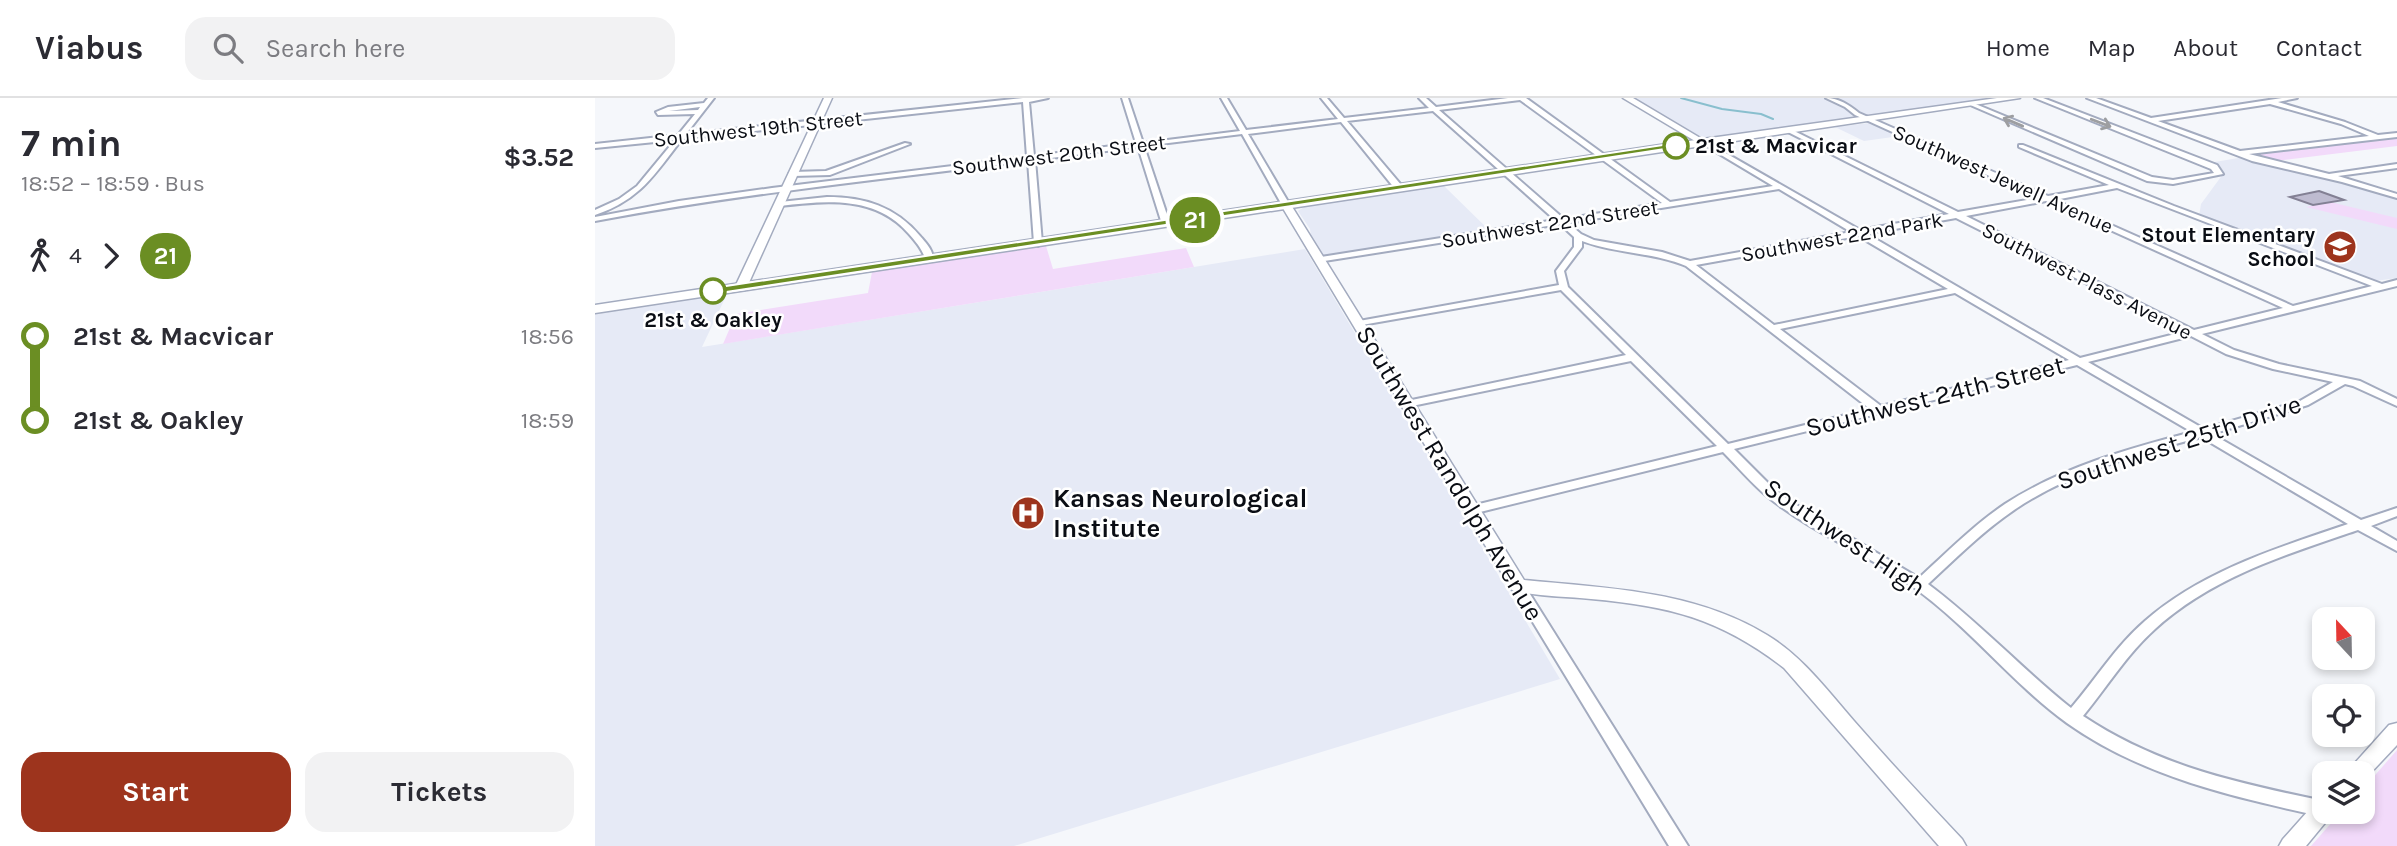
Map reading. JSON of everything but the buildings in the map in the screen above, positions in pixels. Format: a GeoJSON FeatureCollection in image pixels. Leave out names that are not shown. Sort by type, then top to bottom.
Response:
{"type":"FeatureCollection","features":[{"type":"Feature","properties":{"kind":"main road"},"geometry":{"type":"LineString","coordinates":[[595,309],[1703,142],[2016,98]]}},
{"type":"Feature","properties":{"kind":"street"},"geometry":{"type":"LineString","coordinates":[[741,287],[828,98]]}},
{"type":"Feature","properties":{"kind":"street"},"geometry":{"type":"LineString","coordinates":[[923,111],[926,98]]}},
{"type":"Feature","properties":{"kind":"street","name":"Southwest 19th Street"},"geometry":{"type":"LineString","coordinates":[[595,146],[1045,98]]}},
{"type":"Feature","properties":{"kind":"street"},"geometry":{"type":"LineString","coordinates":[[1125,98],[1166,224]]}},
{"type":"Feature","properties":{"kind":"street","name":"Southwest Randolph Avenue"},"geometry":{"type":"LineString","coordinates":[[1224,98],[1407,404],[1679,846]]}},
{"type":"Feature","properties":{"kind":"street"},"geometry":{"type":"LineString","coordinates":[[1324,98],[1399,188]]}},
{"type":"Feature","properties":{"kind":"street"},"geometry":{"type":"LineString","coordinates":[[1422,98],[1578,236],[1619,247],[1655,252],[1689,264],[1879,410]]}},
{"type":"Feature","properties":{"kind":"street"},"geometry":{"type":"LineString","coordinates":[[1522,98],[1669,205]]}},
{"type":"Feature","properties":{"kind":"street","name":"Southwest 20th Street"},"geometry":{"type":"LineString","coordinates":[[595,219],[787,188],[1522,98]]}},
{"type":"Feature","properties":{"kind":"street"},"geometry":{"type":"LineString","coordinates":[[1627,98],[2397,547]]}},
{"type":"Feature","properties":{"kind":"street","name":"Southwest Jewell Avenue"},"geometry":{"type":"LineString","coordinates":[[1829,98],[1868,119],[2293,309]]}},
{"type":"Feature","properties":{"kind":"street"},"geometry":{"type":"LineString","coordinates":[[1971,104],[2150,179],[2173,182],[2212,177],[2220,173],[2214,167],[2038,98]]}},
{"type":"Feature","properties":{"kind":"street"},"geometry":{"type":"LineString","coordinates":[[2090,98],[2240,154],[2397,196]]}},
{"type":"Feature","properties":{"kind":"street"},"geometry":{"type":"LineString","coordinates":[[2150,120],[2294,98]]}},
{"type":"Feature","properties":{"kind":"street"},"geometry":{"type":"LineString","coordinates":[[1026,99],[1038,243]]}},
{"type":"Feature","properties":{"kind":"street"},"geometry":{"type":"LineString","coordinates":[[2269,102],[2343,123],[2376,136]]}},
{"type":"Feature","properties":{"kind":"street"},"geometry":{"type":"LineString","coordinates":[[705,105],[658,113],[672,108],[705,105]]}},
{"type":"Feature","properties":{"kind":"street"},"geometry":{"type":"LineString","coordinates":[[595,213],[622,201],[640,188],[705,105]]}},
{"type":"Feature","properties":{"kind":"street","name":"Southwest Plass Avenue"},"geometry":{"type":"LineString","coordinates":[[1788,130],[2243,357],[2297,372],[2344,380],[2367,387],[2397,403]]}},
{"type":"Feature","properties":{"kind":"street"},"geometry":{"type":"LineString","coordinates":[[2240,154],[2397,135]]}},
{"type":"Feature","properties":{"kind":"street"},"geometry":{"type":"LineString","coordinates":[[793,174],[827,173],[907,144]]}},
{"type":"Feature","properties":{"kind":"street"},"geometry":{"type":"LineString","coordinates":[[2021,146],[2117,186],[2382,287]]}},
{"type":"Feature","properties":{"kind":"street"},"geometry":{"type":"LineString","coordinates":[[2329,176],[2397,166]]}},
{"type":"Feature","properties":{"kind":"street"},"geometry":{"type":"LineString","coordinates":[[810,200],[833,190],[841,182],[838,177],[827,173]]}},
{"type":"Feature","properties":{"kind":"street","name":"Southwest 22nd Park"},"geometry":{"type":"LineString","coordinates":[[1689,264],[2117,186]]}},
{"type":"Feature","properties":{"kind":"street","name":"Southwest 22nd Street"},"geometry":{"type":"LineString","coordinates":[[1321,260],[1780,187]]}},
{"type":"Feature","properties":{"kind":"street"},"geometry":{"type":"LineString","coordinates":[[780,204],[810,200],[853,200],[890,213],[907,227],[929,253],[929,260]]}},
{"type":"Feature","properties":{"kind":"street"},"geometry":{"type":"LineString","coordinates":[[622,201],[632,208],[653,208]]}},
{"type":"Feature","properties":{"kind":"street"},"geometry":{"type":"LineString","coordinates":[[1359,324],[1563,287],[1560,271],[1578,247],[1578,236]]}},
{"type":"Feature","properties":{"kind":"street","name":"Southwest 24th Street"},"geometry":{"type":"LineString","coordinates":[[1472,510],[2397,283]]}},
{"type":"Feature","properties":{"kind":"street","name":"Southwest High"},"geometry":{"type":"LineString","coordinates":[[1563,287],[1771,493],[1802,516],[1919,585],[2072,718],[2122,748],[2179,774],[2225,788],[2312,806]]}},
{"type":"Feature","properties":{"kind":"street"},"geometry":{"type":"LineString","coordinates":[[1773,328],[1956,290]]}},
{"type":"Feature","properties":{"kind":"street"},"geometry":{"type":"LineString","coordinates":[[1407,404],[1634,357]]}},
{"type":"Feature","properties":{"kind":"street","name":"Southwest 25th Drive"},"geometry":{"type":"LineString","coordinates":[[1919,585],[1986,523],[2042,487],[2092,467],[2285,410],[2344,380]]}},
{"type":"Feature","properties":{"kind":"street"},"geometry":{"type":"LineString","coordinates":[[2072,718],[2140,635],[2178,603],[2234,570],[2397,512]]}},
{"type":"Feature","properties":{"kind":"street"},"geometry":{"type":"LineString","coordinates":[[1518,586],[1682,604],[1718,616],[1747,630],[1770,645],[1813,686],[1912,802],[1954,846]]}},
{"type":"Feature","properties":{"kind":"street"},"geometry":{"type":"LineString","coordinates":[[2368,761],[2397,731]]}},
{"type":"Feature","properties":{"kind":"street"},"geometry":{"type":"LineString","coordinates":[[2291,846],[2312,822]]}},
{"type":"Feature","properties":{"kind":"shaded area"},"geometry":{"type":"Polygon","coordinates":[[[1631,98],[1994,98],[1708,138],[1694,135],[1631,98]]]}},
{"type":"Feature","properties":{"kind":"shaded area"},"geometry":{"type":"Polygon","coordinates":[[[1869,123],[1900,136],[1864,141],[1835,127],[1869,123]]]}},
{"type":"Feature","properties":{"kind":"shaded area"},"geometry":{"type":"Polygon","coordinates":[[[2397,136],[2397,146],[2267,162],[2249,154],[2397,136]]]}},
{"type":"Feature","properties":{"kind":"shaded area","name":"Stout Elementary School"},"geometry":{"type":"Polygon","coordinates":[[[2244,157],[2397,198],[2397,278],[2375,281],[2199,216],[2201,204],[2223,174],[2209,163],[2244,157]]]}},
{"type":"Feature","properties":{"kind":"shaded area"},"geometry":{"type":"Polygon","coordinates":[[[1443,185],[1490,231],[1324,256],[1298,211],[1304,207],[1443,185]]]}},
{"type":"Feature","properties":{"kind":"shaded area"},"geometry":{"type":"Polygon","coordinates":[[[2330,202],[2397,218],[2397,229],[2306,207],[2330,202]]]}},
{"type":"Feature","properties":{"kind":"shaded area"},"geometry":{"type":"Polygon","coordinates":[[[1046,246],[1053,269],[1186,248],[1194,267],[723,344],[736,314],[868,293],[872,272],[1046,246]]]}},
{"type":"Feature","properties":{"kind":"shaded area","name":"Kansas Neurological Institute"},"geometry":{"type":"Polygon","coordinates":[[[1305,249],[1560,679],[1014,846],[595,846],[595,314],[727,294],[702,347],[1305,249]]]}},
{"type":"Feature","properties":{"kind":"shaded area"},"geometry":{"type":"Polygon","coordinates":[[[2397,750],[2397,846],[2311,846],[2330,824],[2375,824],[2375,775],[2397,750]]]}},
{"type":"Feature","properties":{"kind":"waterway"},"geometry":{"type":"LineString","coordinates":[[1681,98],[1722,109],[1761,114],[1773,119]]}},
{"type":"Feature","properties":{"kind":"bus line","name":"21"},"geometry":{"type":"LineString","coordinates":[[713,291],[1676,146]]}},
{"type":"Feature","properties":{"kind":"place","name":"21st & Macvicar"},"geometry":{"type":"Point","coordinates":[1676,146]}},
{"type":"Feature","properties":{"kind":"place","name":"Stout Elementary School"},"geometry":{"type":"Point","coordinates":[2340,247]}},
{"type":"Feature","properties":{"kind":"place","name":"21st & Oakley"},"geometry":{"type":"Point","coordinates":[713,291]}},
{"type":"Feature","properties":{"kind":"place","name":"Kansas Neurological Institute"},"geometry":{"type":"Point","coordinates":[1028,513]}}]}
